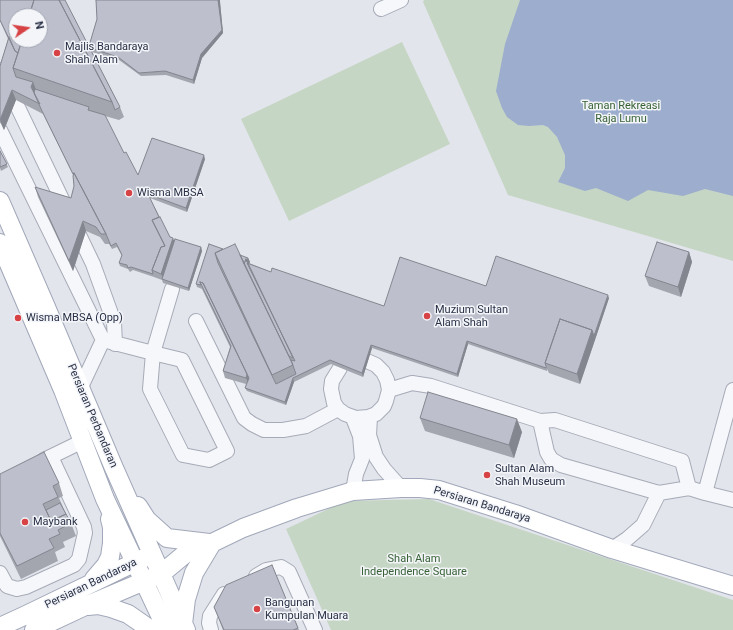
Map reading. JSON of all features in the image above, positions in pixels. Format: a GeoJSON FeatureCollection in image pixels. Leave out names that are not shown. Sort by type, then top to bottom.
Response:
{"type":"FeatureCollection","features":[{"type":"Feature","properties":{"kind":"main road","name":"Persiaran Perbandaran"},"geometry":{"type":"LineString","coordinates":[[0,201],[152,555],[153,578]]}},
{"type":"Feature","properties":{"kind":"main road","name":"Persiaran Perbandaran"},"geometry":{"type":"LineString","coordinates":[[0,243],[63,390],[105,499],[135,562],[153,578],[179,628]]}},
{"type":"Feature","properties":{"kind":"main road"},"geometry":{"type":"LineString","coordinates":[[114,468],[147,520],[167,538],[212,543],[194,573],[179,628]]}},
{"type":"Feature","properties":{"kind":"main road","name":"Persiaran Bandaraya"},"geometry":{"type":"LineString","coordinates":[[34,630],[83,607],[153,578],[185,554],[243,528],[296,508],[353,491],[401,488],[439,490],[515,514],[612,549],[733,586]]}},
{"type":"Feature","properties":{"kind":"main road"},"geometry":{"type":"LineString","coordinates":[[88,586],[106,565],[110,557],[112,527],[105,499]]}},
{"type":"Feature","properties":{"kind":"main road","name":"Persiaran Bandaraya"},"geometry":{"type":"LineString","coordinates":[[4,623],[88,586],[152,555],[185,554]]}},
{"type":"Feature","properties":{"kind":"main road"},"geometry":{"type":"LineString","coordinates":[[83,607],[98,605],[111,608],[128,614],[151,630]]}},
{"type":"Feature","properties":{"kind":"lane"},"geometry":{"type":"LineString","coordinates":[[382,8],[401,0]]}},
{"type":"Feature","properties":{"kind":"lane"},"geometry":{"type":"LineString","coordinates":[[0,70],[94,264],[114,322],[109,342],[80,389]]}},
{"type":"Feature","properties":{"kind":"lane"},"geometry":{"type":"LineString","coordinates":[[0,130],[109,342],[153,353],[182,360],[227,451],[209,460],[183,455],[150,389],[153,353],[172,289]]}},
{"type":"Feature","properties":{"kind":"lane"},"geometry":{"type":"LineString","coordinates":[[196,321],[244,418],[252,424],[264,430],[299,428],[306,426],[338,409]]}},
{"type":"Feature","properties":{"kind":"lane"},"geometry":{"type":"LineString","coordinates":[[340,368],[332,381],[331,388],[334,403],[338,409],[353,418],[370,416],[376,414],[384,406],[389,390],[387,380],[383,372],[376,365],[367,361]]}},
{"type":"Feature","properties":{"kind":"lane"},"geometry":{"type":"LineString","coordinates":[[389,390],[412,383],[424,385],[540,421],[555,420],[682,461],[689,488]]}},
{"type":"Feature","properties":{"kind":"lane"},"geometry":{"type":"LineString","coordinates":[[705,493],[733,390]]}},
{"type":"Feature","properties":{"kind":"lane"},"geometry":{"type":"LineString","coordinates":[[370,416],[369,435],[376,457],[384,469],[401,488]]}},
{"type":"Feature","properties":{"kind":"lane"},"geometry":{"type":"LineString","coordinates":[[353,418],[360,436],[362,459],[356,474],[353,491]]}},
{"type":"Feature","properties":{"kind":"lane"},"geometry":{"type":"LineString","coordinates":[[540,421],[544,440],[551,459],[561,465],[659,493],[689,488],[733,500]]}},
{"type":"Feature","properties":{"kind":"lane"},"geometry":{"type":"LineString","coordinates":[[32,466],[83,441]]}},
{"type":"Feature","properties":{"kind":"lane"},"geometry":{"type":"LineString","coordinates":[[0,573],[7,586],[17,589],[26,587],[74,565],[79,560],[85,533],[84,527],[51,457]]}},
{"type":"Feature","properties":{"kind":"lane"},"geometry":{"type":"LineString","coordinates":[[612,549],[627,539],[643,525],[659,493]]}},
{"type":"Feature","properties":{"kind":"lane"},"geometry":{"type":"LineString","coordinates":[[246,580],[266,570],[281,567],[289,572],[315,630]]}},
{"type":"Feature","properties":{"kind":"lane"},"geometry":{"type":"LineString","coordinates":[[211,630],[208,623],[210,616],[226,590],[233,587]]}},
{"type":"Feature","properties":{"kind":"green space","name":"Taman Rekreasi Raja Lumu"},"geometry":{"type":"Polygon","coordinates":[[[424,0],[733,0],[733,261],[508,195],[423,2],[424,0]]]}},
{"type":"Feature","properties":{"kind":"green space"},"geometry":{"type":"Polygon","coordinates":[[[402,42],[450,144],[289,221],[241,119],[402,42]]]}},
{"type":"Feature","properties":{"kind":"green space","name":"Shah Alam Independence Square"},"geometry":{"type":"Polygon","coordinates":[[[429,499],[733,600],[733,630],[331,630],[286,529],[345,501],[429,499]]]}},
{"type":"Feature","properties":{"kind":"water","name":"Taman Rekreasi Raja Lumu"},"geometry":{"type":"Polygon","coordinates":[[[520,0],[733,0],[733,196],[705,189],[683,196],[648,190],[628,201],[596,188],[585,191],[558,182],[565,168],[565,155],[557,137],[548,127],[543,125],[518,125],[507,117],[496,91],[505,44],[520,0]]]}},
{"type":"Feature","properties":{"kind":"building"},"geometry":{"type":"Polygon","coordinates":[[[0,0],[34,0],[32,8],[8,8],[8,37],[0,20],[0,0]]]}},
{"type":"Feature","properties":{"kind":"building","name":"Majlis Bandaraya Shah Alam"},"geometry":{"type":"Polygon","coordinates":[[[34,0],[59,0],[112,102],[13,68],[19,48],[48,48],[48,8],[32,8],[34,0]]]}},
{"type":"Feature","properties":{"kind":"building"},"geometry":{"type":"Polygon","coordinates":[[[59,0],[65,0],[120,107],[115,110],[112,102],[59,0]]]}},
{"type":"Feature","properties":{"kind":"building"},"geometry":{"type":"Polygon","coordinates":[[[96,0],[218,0],[222,30],[201,54],[193,80],[165,71],[139,73],[118,57],[90,48],[89,46],[97,19],[96,0]]]}},
{"type":"Feature","properties":{"kind":"building"},"geometry":{"type":"Polygon","coordinates":[[[8,40],[8,48],[14,48],[18,53],[13,68],[16,77],[33,82],[31,87],[40,104],[12,90],[0,120],[0,66],[8,40]]]}},
{"type":"Feature","properties":{"kind":"building"},"geometry":{"type":"Polygon","coordinates":[[[14,48],[20,48],[18,53],[14,48]]]}},
{"type":"Feature","properties":{"kind":"building"},"geometry":{"type":"Polygon","coordinates":[[[35,89],[89,107],[88,110],[105,115],[124,153],[126,152],[138,175],[152,138],[204,155],[186,208],[148,194],[159,217],[152,220],[165,246],[161,247],[152,270],[153,274],[131,267],[128,268],[127,265],[119,263],[122,255],[116,243],[111,246],[74,173],[73,174],[42,111],[34,93],[35,89]]]}},
{"type":"Feature","properties":{"kind":"building"},"geometry":{"type":"Polygon","coordinates":[[[0,151],[7,164],[0,167],[0,151]]]}},
{"type":"Feature","properties":{"kind":"building"},"geometry":{"type":"Polygon","coordinates":[[[74,173],[106,234],[101,234],[96,227],[83,221],[69,261],[35,187],[71,198],[74,186],[74,173]]]}},
{"type":"Feature","properties":{"kind":"building"},"geometry":{"type":"Polygon","coordinates":[[[160,217],[170,237],[173,238],[161,274],[152,270],[161,247],[165,246],[152,220],[160,217]]]}},
{"type":"Feature","properties":{"kind":"building"},"geometry":{"type":"Polygon","coordinates":[[[175,239],[201,247],[188,288],[162,279],[175,239]]]}},
{"type":"Feature","properties":{"kind":"building"},"geometry":{"type":"Polygon","coordinates":[[[657,242],[689,252],[678,287],[645,276],[657,242]]]}},
{"type":"Feature","properties":{"kind":"building"},"geometry":{"type":"Polygon","coordinates":[[[209,244],[223,249],[215,253],[218,263],[276,384],[296,374],[291,360],[295,361],[247,263],[271,272],[272,268],[384,306],[400,257],[486,286],[496,256],[608,295],[594,336],[592,330],[560,319],[545,363],[546,368],[467,341],[457,374],[371,345],[362,373],[330,360],[293,378],[285,402],[245,388],[249,378],[203,283],[200,282],[201,285],[196,284],[209,244]]]}},
{"type":"Feature","properties":{"kind":"building"},"geometry":{"type":"Polygon","coordinates":[[[235,244],[293,365],[272,375],[215,253],[235,244]]]}},
{"type":"Feature","properties":{"kind":"building"},"geometry":{"type":"Polygon","coordinates":[[[240,255],[248,258],[247,262],[246,259],[244,264],[240,255]]]}},
{"type":"Feature","properties":{"kind":"building"},"geometry":{"type":"Polygon","coordinates":[[[246,259],[293,358],[289,356],[244,264],[246,259]]]}},
{"type":"Feature","properties":{"kind":"building"},"geometry":{"type":"Polygon","coordinates":[[[200,282],[203,283],[247,374],[246,378],[223,371],[231,346],[200,282]]]}},
{"type":"Feature","properties":{"kind":"building"},"geometry":{"type":"Polygon","coordinates":[[[560,319],[592,330],[577,374],[545,363],[560,319]]]}},
{"type":"Feature","properties":{"kind":"building"},"geometry":{"type":"Polygon","coordinates":[[[428,392],[517,419],[509,445],[420,418],[428,392]]]}},
{"type":"Feature","properties":{"kind":"building","name":"Maybank"},"geometry":{"type":"Polygon","coordinates":[[[44,452],[59,483],[53,486],[58,497],[43,504],[51,521],[66,514],[71,523],[58,530],[60,534],[49,539],[54,548],[17,566],[0,533],[0,474],[44,452]]]}},
{"type":"Feature","properties":{"kind":"building"},"geometry":{"type":"Polygon","coordinates":[[[60,503],[66,514],[51,521],[46,510],[60,503]]]}},
{"type":"Feature","properties":{"kind":"building","name":"Bangunan Kumpulan Muara"},"geometry":{"type":"Polygon","coordinates":[[[272,565],[298,628],[293,630],[224,630],[214,607],[226,585],[272,565]]]}},
{"type":"Feature","properties":{"kind":"place","name":"Majlis Bandaraya Shah Alam"},"geometry":{"type":"Point","coordinates":[57,53]}},
{"type":"Feature","properties":{"kind":"place","name":"Wisma MBSA"},"geometry":{"type":"Point","coordinates":[129,193]}},
{"type":"Feature","properties":{"kind":"place","name":"Muzium Sultan Alam Shah"},"geometry":{"type":"Point","coordinates":[427,316]}},
{"type":"Feature","properties":{"kind":"place","name":"Wisma MBSA (Opp)"},"geometry":{"type":"Point","coordinates":[18,318]}},
{"type":"Feature","properties":{"kind":"place","name":"Sultan Alam Shah Museum"},"geometry":{"type":"Point","coordinates":[487,475]}},
{"type":"Feature","properties":{"kind":"place","name":"Maybank"},"geometry":{"type":"Point","coordinates":[25,522]}},
{"type":"Feature","properties":{"kind":"place","name":"Bangunan Kumpulan Muara"},"geometry":{"type":"Point","coordinates":[257,609]}}]}
